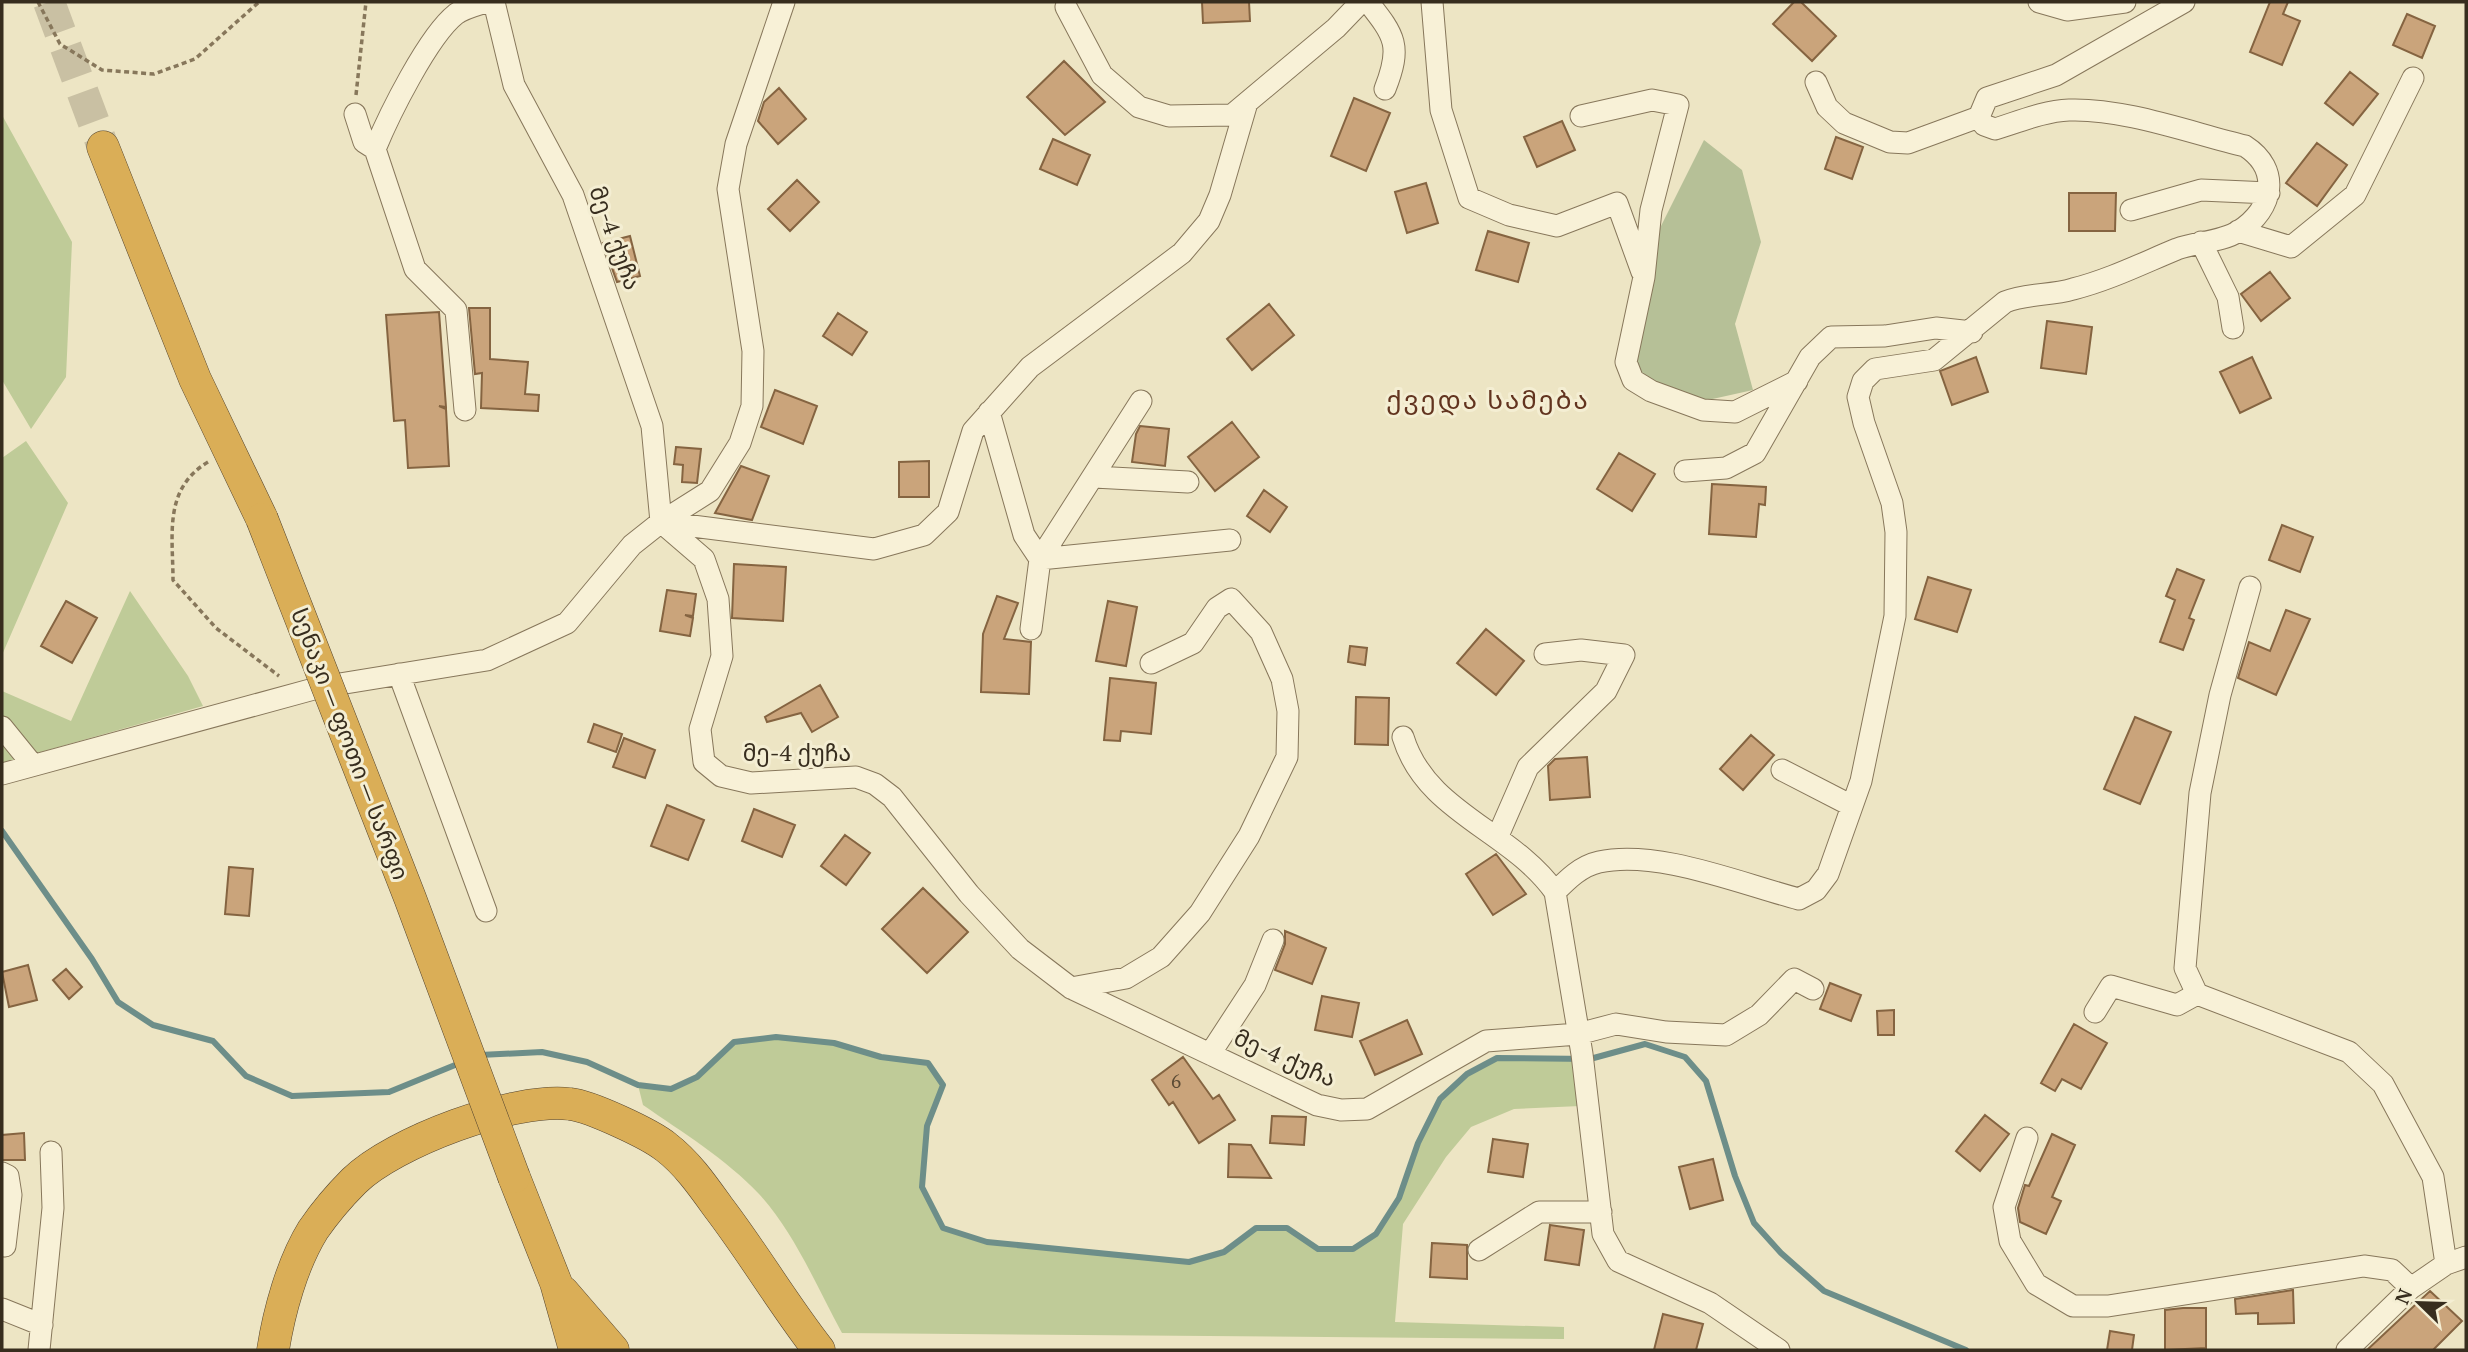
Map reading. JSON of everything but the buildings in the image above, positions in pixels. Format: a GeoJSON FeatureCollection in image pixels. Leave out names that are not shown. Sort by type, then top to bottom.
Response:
{"type":"FeatureCollection","features":[{"type":"Feature","properties":{"kind":"highway","name":"სენაკი — ფოთი — სარფი"},"geometry":{"type":"LineString","coordinates":[[103,147],[195,379],[262,519],[556,1283],[575,1350]]}},
{"type":"Feature","properties":{"kind":"highway"},"geometry":{"type":"LineString","coordinates":[[273,1350],[280,1308],[313,1231],[355,1180],[417,1140],[466,1122],[525,1106],[571,1103],[623,1124],[666,1147],[708,1193],[819,1350]]}},
{"type":"Feature","properties":{"kind":"highway"},"geometry":{"type":"LineString","coordinates":[[556,1283],[613,1350]]}},
{"type":"Feature","properties":{"kind":"street"},"geometry":{"type":"LineString","coordinates":[[374,149],[387,120],[443,27],[457,13],[486,2]]}},
{"type":"Feature","properties":{"kind":"street","name":"მე-4 ქუჩა"},"geometry":{"type":"LineString","coordinates":[[494,2],[514,85],[573,195],[652,426],[661,522],[704,559],[718,599],[722,656],[700,729],[704,762],[721,776],[751,783],[856,777],[875,784],[892,797],[969,894],[1020,948],[1071,988],[1317,1105],[1341,1110],[1367,1109],[1486,1041],[1580,1044],[1616,1024],[1666,1032],[1726,1035],[1759,1015],[1794,979],[1813,989]]}},
{"type":"Feature","properties":{"kind":"street"},"geometry":{"type":"LineString","coordinates":[[2,774],[300,692],[487,660],[567,623],[632,545],[661,522],[710,491],[740,443],[752,406],[753,351],[728,189],[736,144],[784,2]]}},
{"type":"Feature","properties":{"kind":"street"},"geometry":{"type":"LineString","coordinates":[[1066,7],[1102,75],[1139,107],[1169,116],[1232,115],[1246,106],[1299,56],[1336,28],[1361,2]]}},
{"type":"Feature","properties":{"kind":"street"},"geometry":{"type":"LineString","coordinates":[[1368,2],[1390,30],[1396,61],[1385,89]]}},
{"type":"Feature","properties":{"kind":"street"},"geometry":{"type":"LineString","coordinates":[[1432,2],[1441,110],[1469,198],[1509,215],[1557,226],[1617,203],[1644,277]]}},
{"type":"Feature","properties":{"kind":"street"},"geometry":{"type":"LineString","coordinates":[[2039,2],[2067,10],[2125,2]]}},
{"type":"Feature","properties":{"kind":"street"},"geometry":{"type":"LineString","coordinates":[[1816,82],[1827,107],[1844,123],[1890,142],[1908,143],[1979,117],[1987,98],[2056,75],[2185,2]]}},
{"type":"Feature","properties":{"kind":"street"},"geometry":{"type":"LineString","coordinates":[[2238,232],[2291,247],[2355,195],[2413,78]]}},
{"type":"Feature","properties":{"kind":"street"},"geometry":{"type":"LineString","coordinates":[[1581,116],[1652,100],[1678,105],[1651,210],[1644,277],[1626,362],[1633,380],[1651,391],[1703,410],[1735,412],[1797,381]]}},
{"type":"Feature","properties":{"kind":"street"},"geometry":{"type":"LineString","coordinates":[[661,522],[874,549],[924,535],[948,512],[973,431],[989,412],[1030,367],[1188,245],[1209,221],[1220,195],[1246,106]]}},
{"type":"Feature","properties":{"kind":"street"},"geometry":{"type":"LineString","coordinates":[[1555,892],[1573,874],[1597,862],[1629,859],[1668,862],[1799,899],[1816,890],[1828,874],[1861,781],[1895,616],[1897,575],[1892,503],[1858,397],[1863,381],[1875,369],[1934,360],[1972,332],[2005,302],[2019,296],[2073,289],[2202,242],[2238,232],[2256,214],[2269,193],[2271,175],[2257,153],[2245,146],[2110,114],[2081,110],[2066,110],[1995,129],[1984,125],[1979,117]]}},
{"type":"Feature","properties":{"kind":"street"},"geometry":{"type":"LineString","coordinates":[[355,114],[364,142],[374,149],[415,269],[456,310],[465,410]]}},
{"type":"Feature","properties":{"kind":"street"},"geometry":{"type":"LineString","coordinates":[[2131,209],[2201,190],[2269,193]]}},
{"type":"Feature","properties":{"kind":"street"},"geometry":{"type":"LineString","coordinates":[[2202,242],[2228,297],[2233,328]]}},
{"type":"Feature","properties":{"kind":"street"},"geometry":{"type":"LineString","coordinates":[[1685,471],[1726,468],[1755,453],[1810,357],[1831,337],[1885,336],[1936,328],[1972,332]]}},
{"type":"Feature","properties":{"kind":"street"},"geometry":{"type":"LineString","coordinates":[[1031,629],[1040,559],[1142,401]]}},
{"type":"Feature","properties":{"kind":"street"},"geometry":{"type":"LineString","coordinates":[[989,412],[1024,535],[1040,559]]}},
{"type":"Feature","properties":{"kind":"street"},"geometry":{"type":"LineString","coordinates":[[1094,477],[1188,482]]}},
{"type":"Feature","properties":{"kind":"street"},"geometry":{"type":"LineString","coordinates":[[1040,559],[1230,540]]}},
{"type":"Feature","properties":{"kind":"street"},"geometry":{"type":"LineString","coordinates":[[2249,587],[2220,695],[2200,793],[2185,968],[2197,994],[2349,1052],[2383,1084],[2433,1177],[2456,1261],[2411,1289],[2347,1350]]}},
{"type":"Feature","properties":{"kind":"street"},"geometry":{"type":"LineString","coordinates":[[1071,988],[1126,978],[1161,957],[1207,902],[1248,836],[1287,757],[1288,712],[1282,679],[1261,632],[1231,600],[1217,608],[1193,643],[1151,663]]}},
{"type":"Feature","properties":{"kind":"street"},"geometry":{"type":"LineString","coordinates":[[1497,838],[1528,767],[1606,691],[1624,655],[1581,650],[1545,654]]}},
{"type":"Feature","properties":{"kind":"street"},"geometry":{"type":"LineString","coordinates":[[399,674],[486,911]]}},
{"type":"Feature","properties":{"kind":"street"},"geometry":{"type":"LineString","coordinates":[[2,727],[33,764]]}},
{"type":"Feature","properties":{"kind":"street"},"geometry":{"type":"LineString","coordinates":[[1403,737],[1410,761],[1431,790],[1539,870],[1555,892],[1585,1076],[1603,1234],[1618,1261],[1710,1303],[1779,1350]]}},
{"type":"Feature","properties":{"kind":"street"},"geometry":{"type":"LineString","coordinates":[[1782,771],[1852,806]]}},
{"type":"Feature","properties":{"kind":"street"},"geometry":{"type":"LineString","coordinates":[[1210,1054],[1255,985],[1273,940]]}},
{"type":"Feature","properties":{"kind":"street"},"geometry":{"type":"LineString","coordinates":[[2095,1012],[2111,986],[2178,1005],[2197,994]]}},
{"type":"Feature","properties":{"kind":"street"},"geometry":{"type":"LineString","coordinates":[[2027,1138],[2004,1208],[2010,1241],[2036,1284],[2073,1306],[2108,1306],[2364,1266],[2392,1270],[2411,1289]]}},
{"type":"Feature","properties":{"kind":"street"},"geometry":{"type":"LineString","coordinates":[[39,1350],[53,1208],[51,1152]]}},
{"type":"Feature","properties":{"kind":"street"},"geometry":{"type":"LineString","coordinates":[[2,1173],[8,1176],[11,1195],[5,1246],[2,1245]]}},
{"type":"Feature","properties":{"kind":"street"},"geometry":{"type":"LineString","coordinates":[[1479,1250],[1539,1212],[1601,1212]]}},
{"type":"Feature","properties":{"kind":"street"},"geometry":{"type":"LineString","coordinates":[[2,1309],[42,1325]]}},
{"type":"Feature","properties":{"kind":"path"},"geometry":{"type":"LineString","coordinates":[[38,2],[60,44],[102,69],[154,74],[195,59],[259,2]]}},
{"type":"Feature","properties":{"kind":"path"},"geometry":{"type":"LineString","coordinates":[[355,114],[366,2]]}},
{"type":"Feature","properties":{"kind":"path"},"geometry":{"type":"LineString","coordinates":[[230,449],[193,471],[172,507],[173,580],[216,628],[300,692]]}},
{"type":"Feature","properties":{"kind":"green space"},"geometry":{"type":"Polygon","coordinates":[[[2,115],[72,242],[66,377],[31,429],[2,380],[2,115]]]}},
{"type":"Feature","properties":{"kind":"green space"},"geometry":{"type":"Polygon","coordinates":[[[1704,140],[1742,170],[1761,242],[1735,324],[1753,390],[1708,400],[1645,384],[1628,362],[1660,228],[1704,140]]]}},
{"type":"Feature","properties":{"kind":"green space"},"geometry":{"type":"Polygon","coordinates":[[[26,441],[68,503],[2,655],[2,458],[26,441]]]}},
{"type":"Feature","properties":{"kind":"green space"},"geometry":{"type":"Polygon","coordinates":[[[130,591],[188,676],[203,706],[2,763],[2,691],[71,721],[130,591]]]}},
{"type":"Feature","properties":{"kind":"green space"},"geometry":{"type":"Polygon","coordinates":[[[776,1037],[834,1043],[881,1057],[928,1063],[943,1085],[927,1126],[922,1187],[943,1228],[987,1242],[1189,1262],[1224,1252],[1256,1228],[1287,1228],[1318,1249],[1353,1249],[1376,1234],[1399,1198],[1418,1143],[1440,1099],[1467,1074],[1497,1058],[1577,1057],[1580,1106],[1514,1109],[1471,1127],[1446,1157],[1403,1224],[1395,1322],[1564,1327],[1564,1339],[842,1333],[804,1260],[772,1209],[732,1169],[643,1105],[638,1085],[671,1089],[697,1076],[734,1042],[776,1037]]]}},
{"type":"Feature","properties":{"kind":"waterway"},"geometry":{"type":"LineString","coordinates":[[2,831],[92,959],[118,1002],[153,1025],[213,1041],[246,1076],[292,1096],[389,1092],[460,1063]]}},
{"type":"Feature","properties":{"kind":"waterway"},"geometry":{"type":"LineString","coordinates":[[480,1055],[542,1052],[587,1062],[638,1085],[671,1089],[697,1077],[734,1042],[776,1037],[834,1043],[881,1057],[928,1063],[943,1085],[927,1126],[922,1187],[943,1228],[987,1242],[1189,1262],[1224,1252],[1256,1228],[1287,1228],[1318,1249],[1353,1249],[1376,1234],[1399,1198],[1418,1143],[1440,1099],[1467,1074],[1497,1058],[1590,1059],[1645,1044],[1685,1057],[1706,1081],[1735,1176],[1754,1223],[1781,1253],[1824,1291],[1966,1350]]}},
{"type":"Feature","properties":{"kind":"tunnel"},"geometry":{"type":"LineString","coordinates":[[49,2],[103,147]]}},
{"type":"Feature","properties":{"kind":"district","name":"ქვედა სამება"},"geometry":{"type":"Point","coordinates":[1488,400]}}]}
